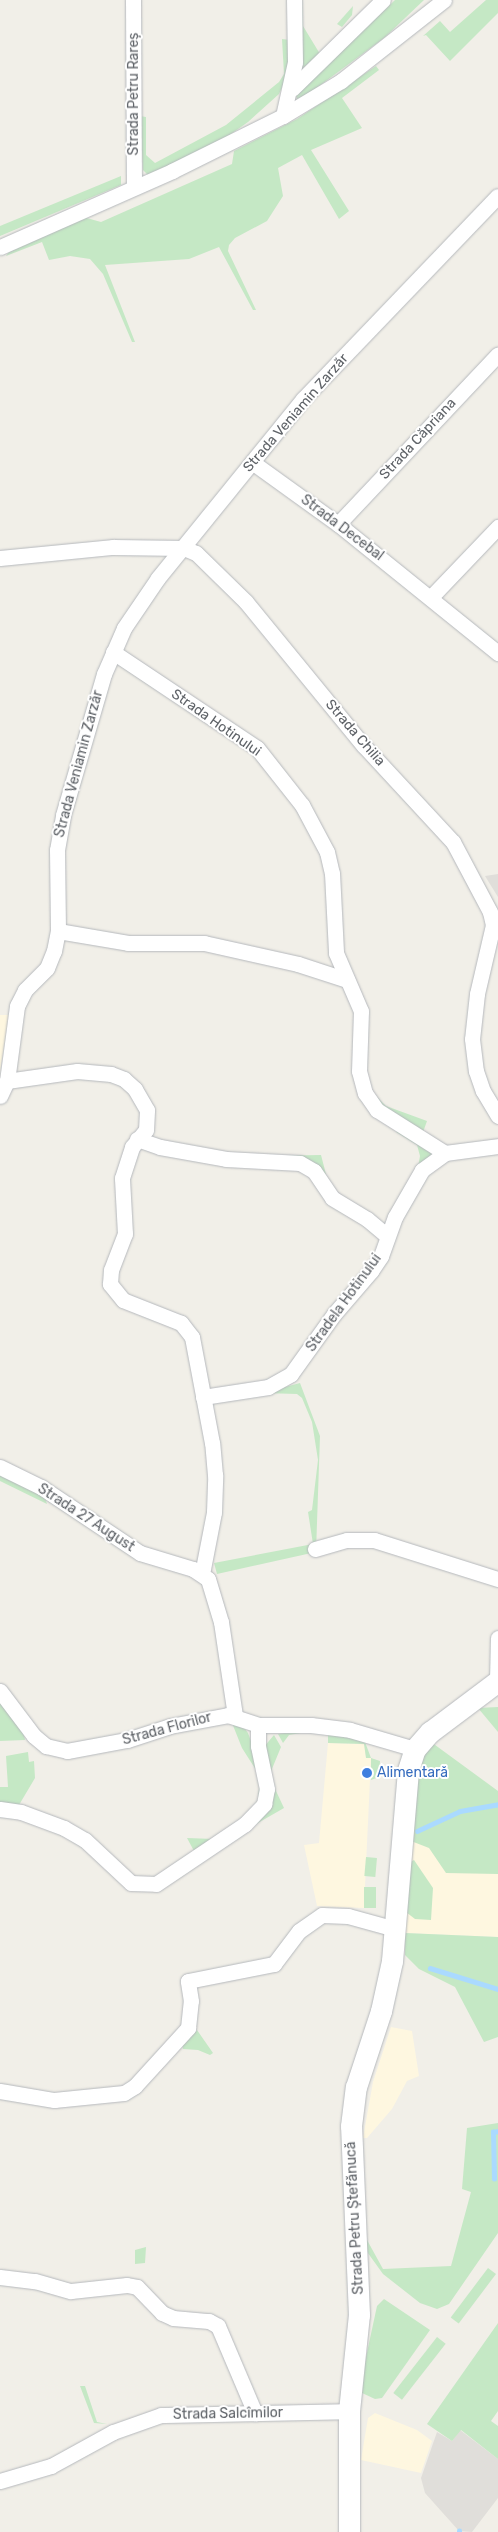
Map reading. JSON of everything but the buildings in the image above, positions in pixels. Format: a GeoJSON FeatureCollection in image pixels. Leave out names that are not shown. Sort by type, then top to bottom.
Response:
{"type":"FeatureCollection","features":[{"type":"Feature","properties":{"kind":"main road"},"geometry":{"type":"LineString","coordinates":[[415,1749],[446,1717],[497,1681]]}},
{"type":"Feature","properties":{"kind":"main road","name":"Strada Petru Ștefănucă"},"geometry":{"type":"LineString","coordinates":[[349,2532],[349,2411],[359,2298],[351,2126],[356,2087],[381,2011],[395,1930],[403,1798],[415,1749]]}},
{"type":"Feature","properties":{"kind":"street","name":"Strada Petru Rareș"},"geometry":{"type":"LineString","coordinates":[[133,0],[134,188]]}},
{"type":"Feature","properties":{"kind":"street"},"geometry":{"type":"LineString","coordinates":[[283,116],[292,89],[295,62],[294,0]]}},
{"type":"Feature","properties":{"kind":"street"},"geometry":{"type":"LineString","coordinates":[[292,89],[383,0]]}},
{"type":"Feature","properties":{"kind":"street"},"geometry":{"type":"LineString","coordinates":[[0,247],[134,188],[283,116],[341,81],[444,0]]}},
{"type":"Feature","properties":{"kind":"street","name":"Strada Veniamin Zarzăr"},"geometry":{"type":"LineString","coordinates":[[0,1096],[6,1081],[16,1006],[25,990],[47,968],[58,931],[57,850],[63,815],[113,652],[139,603],[303,399],[498,196]]}},
{"type":"Feature","properties":{"kind":"street","name":"Strada Căpriana"},"geometry":{"type":"LineString","coordinates":[[338,524],[498,354]]}},
{"type":"Feature","properties":{"kind":"street","name":"Strada Decebal"},"geometry":{"type":"LineString","coordinates":[[252,462],[338,524],[431,597],[498,653]]}},
{"type":"Feature","properties":{"kind":"street"},"geometry":{"type":"LineString","coordinates":[[431,597],[498,528]]}},
{"type":"Feature","properties":{"kind":"street"},"geometry":{"type":"LineString","coordinates":[[0,558],[113,548],[184,548]]}},
{"type":"Feature","properties":{"kind":"street","name":"Strada Chilia"},"geometry":{"type":"LineString","coordinates":[[184,548],[196,553],[240,595],[364,746],[453,842],[490,912],[493,925],[477,994],[472,1039],[476,1071],[483,1092],[498,1116]]}},
{"type":"Feature","properties":{"kind":"street","name":"Strada Hotinului"},"geometry":{"type":"LineString","coordinates":[[113,652],[257,748],[302,805],[326,852],[332,873],[336,953],[361,1011],[359,1071],[365,1093],[377,1110],[446,1153]]}},
{"type":"Feature","properties":{"kind":"street"},"geometry":{"type":"LineString","coordinates":[[58,931],[128,943],[204,943],[280,959],[347,980]]}},
{"type":"Feature","properties":{"kind":"street"},"geometry":{"type":"LineString","coordinates":[[6,1081],[78,1071],[98,1071],[124,1079],[135,1089],[147,1110],[146,1130],[137,1139],[122,1178],[125,1234],[111,1270],[110,1284],[123,1300],[175,1319],[185,1327],[192,1337],[212,1443],[215,1497],[202,1574],[211,1586],[221,1622],[235,1716]]}},
{"type":"Feature","properties":{"kind":"street"},"geometry":{"type":"LineString","coordinates":[[137,1139],[160,1147],[226,1159],[300,1163],[314,1172],[332,1198],[387,1236],[422,1170],[446,1153],[498,1146]]}},
{"type":"Feature","properties":{"kind":"street","name":"Stradela Hotinului"},"geometry":{"type":"LineString","coordinates":[[203,1398],[268,1387],[291,1374],[334,1314],[371,1271],[387,1236]]}},
{"type":"Feature","properties":{"kind":"street","name":"Strada 27 August"},"geometry":{"type":"LineString","coordinates":[[0,1467],[41,1487],[140,1553],[202,1574]]}},
{"type":"Feature","properties":{"kind":"street"},"geometry":{"type":"LineString","coordinates":[[315,1549],[347,1540],[374,1540],[498,1579]]}},
{"type":"Feature","properties":{"kind":"street"},"geometry":{"type":"LineString","coordinates":[[497,1681],[498,1638]]}},
{"type":"Feature","properties":{"kind":"street","name":"Strada Florilor"},"geometry":{"type":"LineString","coordinates":[[0,1691],[34,1736],[46,1746],[67,1751],[127,1740],[200,1720],[235,1716],[258,1725],[332,1727],[415,1749]]}},
{"type":"Feature","properties":{"kind":"street"},"geometry":{"type":"LineString","coordinates":[[0,1809],[21,1812],[64,1828],[85,1840],[131,1883],[156,1884],[245,1824],[264,1804],[267,1789],[258,1746],[258,1725]]}},
{"type":"Feature","properties":{"kind":"street"},"geometry":{"type":"LineString","coordinates":[[0,2091],[54,2100],[124,2093],[136,2086],[188,2028],[191,2001],[188,1981],[274,1964],[299,1932],[322,1915],[348,1916],[395,1930]]}},
{"type":"Feature","properties":{"kind":"street"},"geometry":{"type":"LineString","coordinates":[[0,2277],[35,2281],[72,2291],[127,2285],[137,2287],[162,2313],[173,2318],[209,2321],[218,2326],[255,2413]]}},
{"type":"Feature","properties":{"kind":"street","name":"Strada Salcîmilor"},"geometry":{"type":"LineString","coordinates":[[0,2481],[51,2466],[138,2421],[187,2413],[349,2411]]}},
{"type":"Feature","properties":{"kind":"shaded area"},"geometry":{"type":"Polygon","coordinates":[[[498,874],[498,897],[485,876],[498,874]]]}},
{"type":"Feature","properties":{"kind":"shaded area"},"geometry":{"type":"Polygon","coordinates":[[[0,1015],[9,1015],[0,1071],[0,1015]]]}},
{"type":"Feature","properties":{"kind":"shaded area"},"geometry":{"type":"Polygon","coordinates":[[[328,1743],[364,1744],[366,1757],[371,1758],[364,1908],[317,1906],[304,1845],[319,1843],[328,1743]]]}},
{"type":"Feature","properties":{"kind":"shaded area"},"geometry":{"type":"Polygon","coordinates":[[[411,1841],[498,1867],[498,1937],[405,1933],[411,1841]]]}},
{"type":"Feature","properties":{"kind":"shaded area"},"geometry":{"type":"Polygon","coordinates":[[[391,2027],[412,2031],[419,2076],[407,2081],[392,2109],[367,2138],[363,2138],[373,2082],[391,2027]]]}},
{"type":"Feature","properties":{"kind":"shaded area"},"geometry":{"type":"Polygon","coordinates":[[[375,2413],[417,2430],[432,2441],[421,2473],[361,2460],[368,2418],[375,2413]]]}},
{"type":"Feature","properties":{"kind":"shaded area"},"geometry":{"type":"Polygon","coordinates":[[[460,2430],[498,2459],[498,2498],[472,2532],[459,2531],[425,2493],[421,2478],[437,2432],[452,2441],[460,2430]]]}},
{"type":"Feature","properties":{"kind":"green space"},"geometry":{"type":"Polygon","coordinates":[[[299,0],[302,0],[303,26],[320,54],[298,72],[299,0]]]}},
{"type":"Feature","properties":{"kind":"green space"},"geometry":{"type":"Polygon","coordinates":[[[395,0],[424,0],[384,38],[307,95],[297,99],[296,95],[395,0]]]}},
{"type":"Feature","properties":{"kind":"green space"},"geometry":{"type":"Polygon","coordinates":[[[486,0],[498,0],[498,13],[450,61],[426,35],[423,36],[440,21],[450,32],[486,0]]]}},
{"type":"Feature","properties":{"kind":"green space"},"geometry":{"type":"Polygon","coordinates":[[[353,6],[352,15],[342,27],[337,24],[353,6]]]}},
{"type":"Feature","properties":{"kind":"green space"},"geometry":{"type":"Polygon","coordinates":[[[282,39],[290,40],[288,75],[279,94],[248,122],[221,141],[148,175],[143,170],[140,116],[146,117],[146,155],[155,163],[226,125],[279,82],[284,74],[282,39]]]}},
{"type":"Feature","properties":{"kind":"green space"},"geometry":{"type":"Polygon","coordinates":[[[376,66],[379,70],[342,98],[362,128],[311,150],[349,211],[339,219],[302,155],[278,168],[283,196],[267,221],[235,238],[229,245],[228,251],[256,310],[253,310],[219,247],[189,259],[105,265],[135,342],[132,342],[103,274],[90,259],[70,256],[49,260],[42,242],[6,256],[11,249],[83,217],[101,222],[232,164],[234,151],[297,119],[376,66]]]}},
{"type":"Feature","properties":{"kind":"green space"},"geometry":{"type":"Polygon","coordinates":[[[121,176],[121,185],[0,236],[0,226],[121,176]]]}},
{"type":"Feature","properties":{"kind":"green space"},"geometry":{"type":"Polygon","coordinates":[[[369,1089],[386,1106],[427,1121],[422,1135],[379,1106],[369,1089]]]}},
{"type":"Feature","properties":{"kind":"green space"},"geometry":{"type":"Polygon","coordinates":[[[399,1130],[436,1153],[418,1167],[420,1156],[417,1145],[396,1132],[399,1130]]]}},
{"type":"Feature","properties":{"kind":"green space"},"geometry":{"type":"Polygon","coordinates":[[[321,1155],[328,1182],[314,1166],[256,1156],[321,1155]]]}},
{"type":"Feature","properties":{"kind":"green space"},"geometry":{"type":"Polygon","coordinates":[[[300,1383],[320,1436],[316,1552],[217,1574],[214,1563],[313,1544],[308,1512],[312,1510],[318,1460],[312,1422],[302,1398],[297,1394],[263,1393],[300,1383]]]}},
{"type":"Feature","properties":{"kind":"green space"},"geometry":{"type":"Polygon","coordinates":[[[0,1472],[44,1494],[47,1504],[0,1481],[0,1472]]]}},
{"type":"Feature","properties":{"kind":"green space"},"geometry":{"type":"Polygon","coordinates":[[[0,1700],[24,1735],[25,1740],[0,1741],[0,1700]]]}},
{"type":"Feature","properties":{"kind":"green space"},"geometry":{"type":"Polygon","coordinates":[[[498,1707],[498,1732],[478,1708],[498,1707]]]}},
{"type":"Feature","properties":{"kind":"green space"},"geometry":{"type":"Polygon","coordinates":[[[223,1719],[242,1725],[248,1733],[255,1752],[258,1773],[242,1748],[232,1723],[223,1719]]]}},
{"type":"Feature","properties":{"kind":"green space"},"geometry":{"type":"Polygon","coordinates":[[[311,1729],[365,1742],[371,1758],[366,1758],[364,1744],[328,1743],[328,1734],[307,1732],[289,1735],[283,1743],[278,1734],[311,1729]]]}},
{"type":"Feature","properties":{"kind":"green space"},"geometry":{"type":"Polygon","coordinates":[[[274,1735],[281,1747],[269,1776],[284,1808],[237,1835],[256,1819],[263,1748],[274,1735]]]}},
{"type":"Feature","properties":{"kind":"green space"},"geometry":{"type":"Polygon","coordinates":[[[431,1742],[498,1791],[498,1874],[446,1873],[429,1848],[411,1841],[417,1768],[431,1742]]]}},
{"type":"Feature","properties":{"kind":"green space"},"geometry":{"type":"Polygon","coordinates":[[[28,1752],[29,1762],[34,1761],[35,1778],[19,1805],[0,1804],[0,1787],[8,1787],[6,1756],[28,1752]]]}},
{"type":"Feature","properties":{"kind":"green space"},"geometry":{"type":"Polygon","coordinates":[[[371,1758],[380,1761],[379,1777],[371,1780],[371,1758]]]}},
{"type":"Feature","properties":{"kind":"green space"},"geometry":{"type":"Polygon","coordinates":[[[187,1838],[214,1839],[194,1851],[187,1838]]]}},
{"type":"Feature","properties":{"kind":"green space"},"geometry":{"type":"Polygon","coordinates":[[[366,1857],[377,1858],[375,1877],[364,1876],[366,1857]]]}},
{"type":"Feature","properties":{"kind":"green space"},"geometry":{"type":"Polygon","coordinates":[[[414,1860],[433,1888],[431,1920],[415,1919],[406,1912],[409,1863],[414,1860]]]}},
{"type":"Feature","properties":{"kind":"green space"},"geometry":{"type":"Polygon","coordinates":[[[364,1887],[376,1887],[376,1908],[364,1908],[364,1887]]]}},
{"type":"Feature","properties":{"kind":"green space"},"geometry":{"type":"Polygon","coordinates":[[[405,1933],[498,1937],[498,2037],[484,2042],[455,1987],[419,1969],[405,1955],[405,1933]]]}},
{"type":"Feature","properties":{"kind":"green space"},"geometry":{"type":"Polygon","coordinates":[[[197,2030],[213,2053],[210,2055],[198,2050],[183,2049],[182,2044],[197,2030]]]}},
{"type":"Feature","properties":{"kind":"green space"},"geometry":{"type":"Polygon","coordinates":[[[498,2123],[498,2233],[449,2304],[437,2309],[420,2303],[383,2274],[365,2249],[367,2240],[383,2269],[451,2266],[471,2192],[462,2189],[467,2128],[498,2123]]]}},
{"type":"Feature","properties":{"kind":"green space"},"geometry":{"type":"Polygon","coordinates":[[[146,2247],[145,2263],[135,2264],[135,2250],[146,2247]]]}},
{"type":"Feature","properties":{"kind":"green space"},"geometry":{"type":"Polygon","coordinates":[[[488,2268],[496,2274],[459,2324],[451,2318],[488,2268]]]}},
{"type":"Feature","properties":{"kind":"green space"},"geometry":{"type":"Polygon","coordinates":[[[384,2299],[430,2330],[382,2398],[375,2399],[362,2393],[363,2371],[377,2306],[384,2299]]]}},
{"type":"Feature","properties":{"kind":"green space"},"geometry":{"type":"Polygon","coordinates":[[[498,2323],[498,2411],[491,2421],[498,2426],[498,2459],[461,2430],[452,2441],[427,2424],[498,2323]]]}},
{"type":"Feature","properties":{"kind":"green space"},"geometry":{"type":"Polygon","coordinates":[[[437,2337],[446,2344],[402,2400],[393,2393],[437,2337]]]}},
{"type":"Feature","properties":{"kind":"green space"},"geometry":{"type":"Polygon","coordinates":[[[80,2386],[85,2386],[97,2422],[107,2424],[94,2423],[80,2386]]]}},
{"type":"Feature","properties":{"kind":"waterway"},"geometry":{"type":"LineString","coordinates":[[417,1831],[460,1811],[498,1804]]}},
{"type":"Feature","properties":{"kind":"waterway"},"geometry":{"type":"LineString","coordinates":[[430,1968],[498,1989]]}},
{"type":"Feature","properties":{"kind":"waterway"},"geometry":{"type":"LineString","coordinates":[[494,2179],[493,2132],[498,2131]]}},
{"type":"Feature","properties":{"kind":"place","name":"Alimentară"},"geometry":{"type":"Point","coordinates":[367,1773]}}]}
